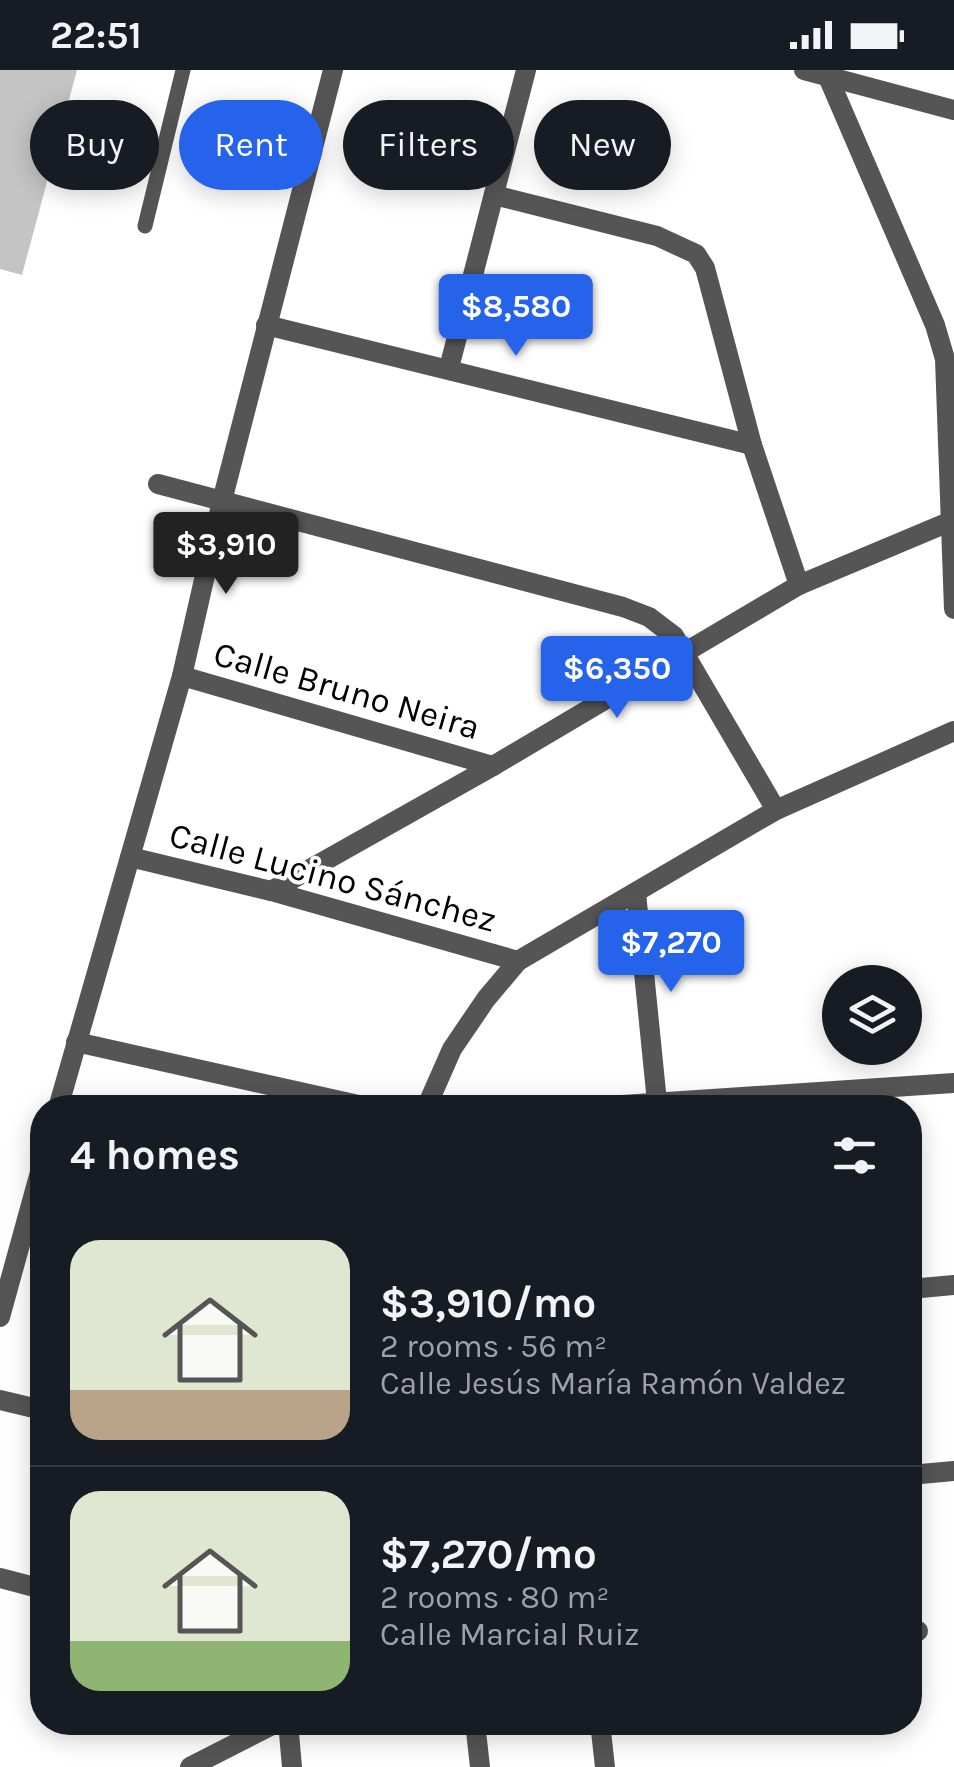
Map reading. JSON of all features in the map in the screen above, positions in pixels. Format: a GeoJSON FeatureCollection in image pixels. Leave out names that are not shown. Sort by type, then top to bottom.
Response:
{"type":"FeatureCollection","features":[{"type":"Feature","properties":{"kind":"street"},"geometry":{"type":"LineString","coordinates":[[62,1095],[182,676],[222,501],[333,70]]}},
{"type":"Feature","properties":{"kind":"street"},"geometry":{"type":"LineString","coordinates":[[448,368],[526,70]]}},
{"type":"Feature","properties":{"kind":"street"},"geometry":{"type":"LineString","coordinates":[[804,70],[954,110]]}},
{"type":"Feature","properties":{"kind":"street"},"geometry":{"type":"LineString","coordinates":[[827,74],[940,342],[948,394],[954,610]]}},
{"type":"Feature","properties":{"kind":"street"},"geometry":{"type":"LineString","coordinates":[[494,194],[656,236],[696,254],[708,278],[752,445],[799,586]]}},
{"type":"Feature","properties":{"kind":"street"},"geometry":{"type":"LineString","coordinates":[[266,325],[752,445]]}},
{"type":"Feature","properties":{"kind":"street"},"geometry":{"type":"LineString","coordinates":[[158,484],[623,607],[664,627],[684,653],[776,810]]}},
{"type":"Feature","properties":{"kind":"street"},"geometry":{"type":"LineString","coordinates":[[271,891],[799,586],[951,523]]}},
{"type":"Feature","properties":{"kind":"street","name":"Calle Bruno Neira"},"geometry":{"type":"LineString","coordinates":[[182,676],[493,766]]}},
{"type":"Feature","properties":{"kind":"street"},"geometry":{"type":"LineString","coordinates":[[432,1095],[452,1048],[518,961],[776,810],[954,731]]}},
{"type":"Feature","properties":{"kind":"street","name":"Calle Lucino Sánchez"},"geometry":{"type":"LineString","coordinates":[[130,858],[271,891],[518,961]]}},
{"type":"Feature","properties":{"kind":"street"},"geometry":{"type":"LineString","coordinates":[[636,892],[655,1095]]}},
{"type":"Feature","properties":{"kind":"street"},"geometry":{"type":"LineString","coordinates":[[76,1042],[314,1095]]}},
{"type":"Feature","properties":{"kind":"street"},"geometry":{"type":"LineString","coordinates":[[766,1095],[954,1083]]}},
{"type":"Feature","properties":{"kind":"street"},"geometry":{"type":"LineString","coordinates":[[0,1317],[30,1232]]}},
{"type":"Feature","properties":{"kind":"street"},"geometry":{"type":"LineString","coordinates":[[922,1288],[954,1286]]}},
{"type":"Feature","properties":{"kind":"street"},"geometry":{"type":"LineString","coordinates":[[0,1400],[30,1407]]}},
{"type":"Feature","properties":{"kind":"street"},"geometry":{"type":"LineString","coordinates":[[922,1474],[954,1471]]}},
{"type":"Feature","properties":{"kind":"street"},"geometry":{"type":"LineString","coordinates":[[0,1578],[30,1586]]}},
{"type":"Feature","properties":{"kind":"street"},"geometry":{"type":"LineString","coordinates":[[190,1767],[253,1735]]}},
{"type":"Feature","properties":{"kind":"street"},"geometry":{"type":"LineString","coordinates":[[289,1735],[292,1767]]}},
{"type":"Feature","properties":{"kind":"street"},"geometry":{"type":"LineString","coordinates":[[476,1735],[480,1767]]}},
{"type":"Feature","properties":{"kind":"street"},"geometry":{"type":"LineString","coordinates":[[601,1735],[604,1767]]}},
{"type":"Feature","properties":{"kind":"lane"},"geometry":{"type":"LineString","coordinates":[[144,226],[183,70]]}},
{"type":"Feature","properties":{"kind":"building"},"geometry":{"type":"Polygon","coordinates":[[[0,70],[77,70],[69,100],[30,100],[30,190],[45,190],[22,275],[0,269],[0,70]]]}}]}
